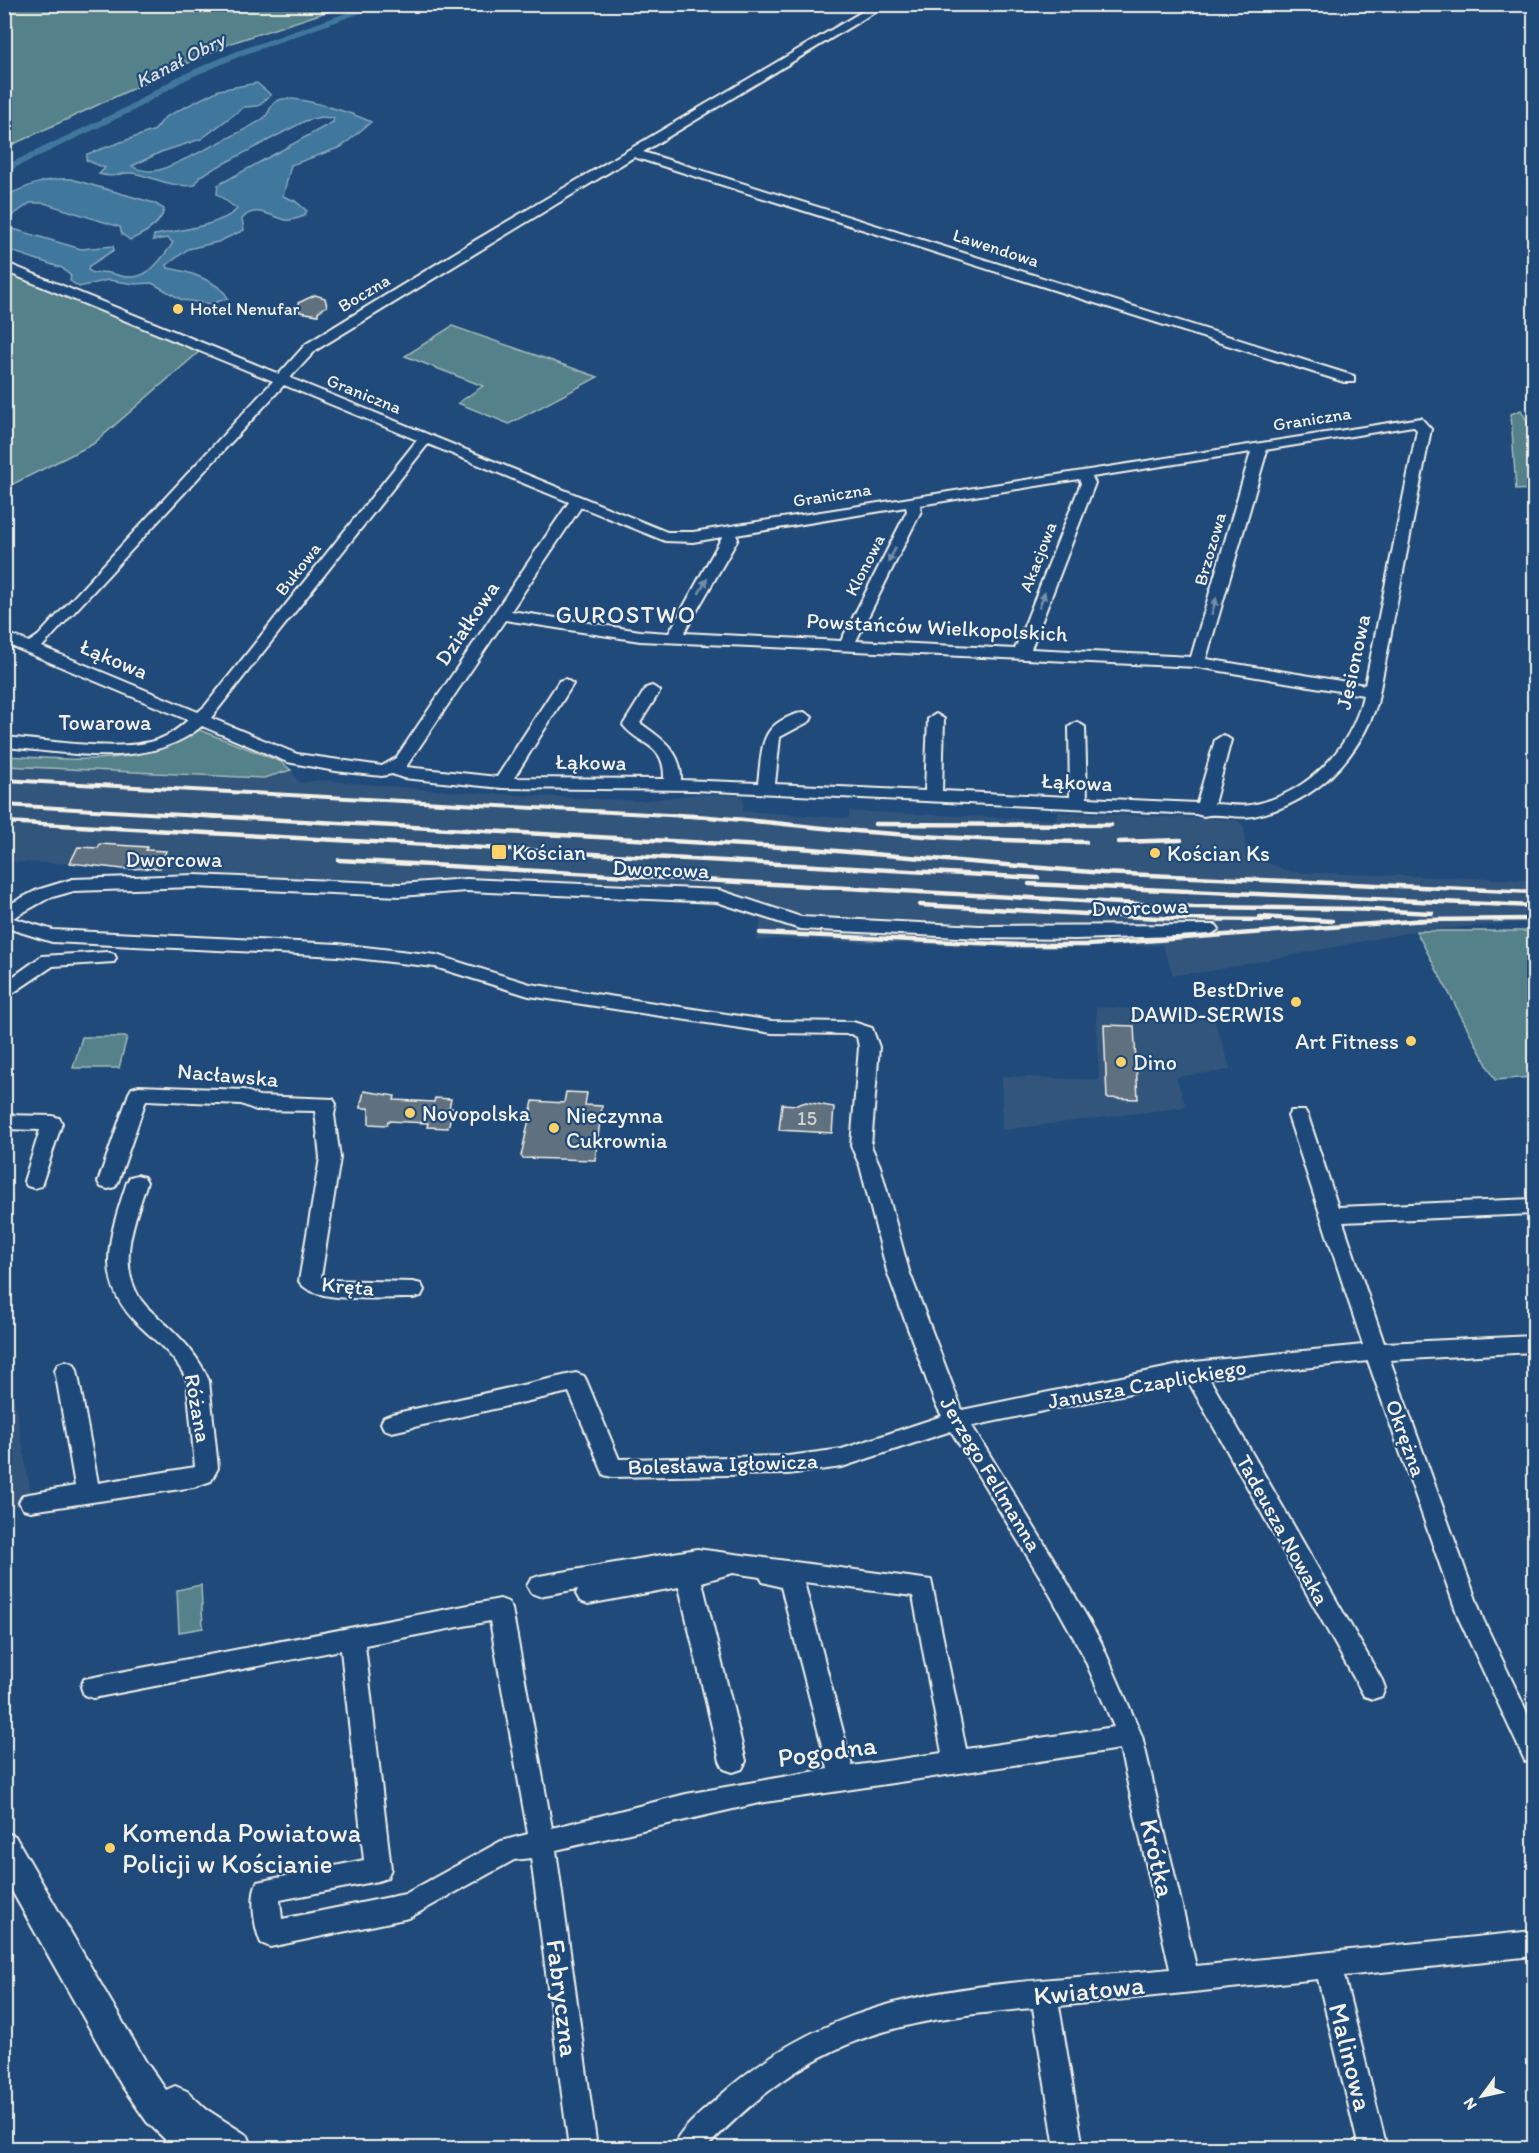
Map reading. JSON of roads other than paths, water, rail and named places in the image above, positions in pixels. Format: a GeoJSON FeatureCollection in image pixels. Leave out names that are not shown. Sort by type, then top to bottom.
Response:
{"type":"FeatureCollection","features":[{"type":"Feature","properties":{"kind":"street","name":"Boczna"},"geometry":{"type":"LineString","coordinates":[[31,648],[44,639],[311,347],[789,58],[883,4]]}},
{"type":"Feature","properties":{"kind":"street","name":"Lawendowa"},"geometry":{"type":"LineString","coordinates":[[633,152],[1349,379]]}},
{"type":"Feature","properties":{"kind":"street","name":"Graniczna"},"geometry":{"type":"LineString","coordinates":[[4,266],[665,536],[693,537],[1416,421]]}},
{"type":"Feature","properties":{"kind":"street","name":"Jesionowa"},"geometry":{"type":"LineString","coordinates":[[1203,811],[1251,811],[1282,800],[1314,783],[1332,770],[1353,746],[1365,718],[1424,429],[1416,421]]}},
{"type":"Feature","properties":{"kind":"street","name":"Bukowa"},"geometry":{"type":"LineString","coordinates":[[199,720],[212,709],[425,439]]}},
{"type":"Feature","properties":{"kind":"street","name":"Brzozowa"},"geometry":{"type":"LineString","coordinates":[[1197,662],[1259,454],[1257,448]]}},
{"type":"Feature","properties":{"kind":"street","name":"Akacjowa"},"geometry":{"type":"LineString","coordinates":[[1021,654],[1088,483],[1084,475]]}},
{"type":"Feature","properties":{"kind":"street","name":"Działkowa"},"geometry":{"type":"LineString","coordinates":[[394,768],[402,762],[577,501]]}},
{"type":"Feature","properties":{"kind":"street","name":"Klonowa"},"geometry":{"type":"LineString","coordinates":[[846,646],[914,510],[912,502]]}},
{"type":"Feature","properties":{"kind":"street"},"geometry":{"type":"LineString","coordinates":[[674,637],[730,539],[727,531]]}},
{"type":"Feature","properties":{"kind":"street","name":"Powstańców Wielkopolskich"},"geometry":{"type":"LineString","coordinates":[[500,614],[602,631],[674,637],[1197,662],[1371,691]]}},
{"type":"Feature","properties":{"kind":"street","name":"Łąkowa"},"geometry":{"type":"LineString","coordinates":[[4,637],[292,758],[335,766],[382,771],[394,768],[403,773],[502,783],[766,789],[1203,811]]}},
{"type":"Feature","properties":{"kind":"street"},"geometry":{"type":"LineString","coordinates":[[502,783],[566,684]]}},
{"type":"Feature","properties":{"kind":"street"},"geometry":{"type":"LineString","coordinates":[[652,691],[633,718],[631,725],[670,755],[674,769],[672,786]]}},
{"type":"Feature","properties":{"kind":"street"},"geometry":{"type":"LineString","coordinates":[[766,789],[775,733],[804,717]]}},
{"type":"Feature","properties":{"kind":"street"},"geometry":{"type":"LineString","coordinates":[[933,797],[936,719]]}},
{"type":"Feature","properties":{"kind":"street","name":"Towarowa"},"geometry":{"type":"LineString","coordinates":[[4,742],[145,748],[168,742],[199,720]]}},
{"type":"Feature","properties":{"kind":"street"},"geometry":{"type":"LineString","coordinates":[[1077,728],[1078,805]]}},
{"type":"Feature","properties":{"kind":"street"},"geometry":{"type":"LineString","coordinates":[[1203,811],[1223,740]]}},
{"type":"Feature","properties":{"kind":"street","name":"Dworcowa"},"geometry":{"type":"LineString","coordinates":[[4,915],[43,894],[73,885],[194,881],[400,890],[467,885],[719,896],[800,923],[979,932],[1075,933],[1210,929]]}},
{"type":"Feature","properties":{"kind":"street","name":"Jerzego Fellmanna"},"geometry":{"type":"LineString","coordinates":[[4,921],[52,936],[338,950],[436,961],[529,990],[772,1027],[852,1028],[865,1033],[868,1047],[861,1146],[870,1166],[898,1272],[946,1403],[1061,1592],[1092,1649],[1130,1736]]}},
{"type":"Feature","properties":{"kind":"street"},"geometry":{"type":"LineString","coordinates":[[4,993],[49,960],[107,958]]}},
{"type":"Feature","properties":{"kind":"street","name":"Nacławska"},"geometry":{"type":"LineString","coordinates":[[108,1182],[140,1093],[244,1097],[256,1103],[326,1104],[324,1115],[330,1158],[326,1185]]}},
{"type":"Feature","properties":{"kind":"street","name":"Okrężna"},"geometry":{"type":"LineString","coordinates":[[1298,1116],[1376,1352],[1472,1618],[1534,1753]]}},
{"type":"Feature","properties":{"kind":"street"},"geometry":{"type":"LineString","coordinates":[[4,1122],[52,1123],[33,1181]]}},
{"type":"Feature","properties":{"kind":"street","name":"Różana"},"geometry":{"type":"LineString","coordinates":[[31,1502],[195,1478],[203,1474],[207,1468],[198,1381],[193,1368],[185,1356],[133,1306],[123,1290],[118,1272],[120,1237],[137,1182]]}},
{"type":"Feature","properties":{"kind":"street","name":"Kręta"},"geometry":{"type":"LineString","coordinates":[[326,1185],[310,1281],[322,1288],[413,1290]]}},
{"type":"Feature","properties":{"kind":"street"},"geometry":{"type":"LineString","coordinates":[[1331,1215],[1534,1206]]}},
{"type":"Feature","properties":{"kind":"street","name":"Janusza Czaplickiego"},"geometry":{"type":"LineString","coordinates":[[957,1420],[1194,1371],[1376,1352],[1534,1344]]}},
{"type":"Feature","properties":{"kind":"street"},"geometry":{"type":"LineString","coordinates":[[66,1370],[88,1493]]}},
{"type":"Feature","properties":{"kind":"street","name":"Tadeusza Nowaka"},"geometry":{"type":"LineString","coordinates":[[1194,1371],[1373,1688]]}},
{"type":"Feature","properties":{"kind":"street","name":"Bolesława Igłowicza"},"geometry":{"type":"LineString","coordinates":[[392,1424],[576,1382],[612,1468],[788,1465],[842,1458],[957,1420]]}},
{"type":"Feature","properties":{"kind":"street"},"geometry":{"type":"LineString","coordinates":[[540,1586],[697,1558],[923,1587],[956,1762]]}},
{"type":"Feature","properties":{"kind":"street"},"geometry":{"type":"LineString","coordinates":[[588,1594],[728,1568],[790,1578],[843,1779]]}},
{"type":"Feature","properties":{"kind":"street"},"geometry":{"type":"LineString","coordinates":[[688,1575],[733,1761]]}},
{"type":"Feature","properties":{"kind":"street","name":"Fabryczna"},"geometry":{"type":"LineString","coordinates":[[352,1637],[500,1609],[543,1844],[583,2148]]}},
{"type":"Feature","properties":{"kind":"street"},"geometry":{"type":"LineString","coordinates":[[93,1687],[352,1637]]}},
{"type":"Feature","properties":{"kind":"street","name":"Pogodna"},"geometry":{"type":"LineString","coordinates":[[352,1637],[378,1869],[266,1891],[270,1934],[409,1906],[510,1849],[543,1844],[687,1806],[759,1791],[1130,1736]]}},
{"type":"Feature","properties":{"kind":"street","name":"Krótka"},"geometry":{"type":"LineString","coordinates":[[1130,1736],[1186,1980]]}},
{"type":"Feature","properties":{"kind":"street"},"geometry":{"type":"LineString","coordinates":[[4,1846],[134,2073],[159,2110],[199,2148]]}},
{"type":"Feature","properties":{"kind":"street","name":"Kwiatowa"},"geometry":{"type":"LineString","coordinates":[[687,2148],[756,2080],[799,2053],[844,2030],[915,2009],[1534,1943]]}},
{"type":"Feature","properties":{"kind":"street","name":"Malinowa"},"geometry":{"type":"LineString","coordinates":[[1328,1965],[1373,2148]]}},
{"type":"Feature","properties":{"kind":"street"},"geometry":{"type":"LineString","coordinates":[[1044,1995],[1069,2148]]}},
{"type":"Feature","properties":{"kind":"street"},"geometry":{"type":"LineString","coordinates":[[112,2032],[170,2099],[194,2121],[236,2148]]}},
{"type":"Feature","properties":{"kind":"waterway","name":"Kanał Obry"},"geometry":{"type":"LineString","coordinates":[[4,170],[130,109],[180,79],[240,53],[382,4]]}},
{"type":"Feature","properties":{"kind":"railway"},"geometry":{"type":"LineString","coordinates":[[4,780],[706,817]]}},
{"type":"Feature","properties":{"kind":"railway"},"geometry":{"type":"LineString","coordinates":[[4,805],[219,817]]}},
{"type":"Feature","properties":{"kind":"railway"},"geometry":{"type":"LineString","coordinates":[[191,815],[800,848],[1103,873],[1534,892]]}},
{"type":"Feature","properties":{"kind":"railway"},"geometry":{"type":"LineString","coordinates":[[677,815],[922,836],[1086,842]]}},
{"type":"Feature","properties":{"kind":"railway"},"geometry":{"type":"LineString","coordinates":[[4,822],[1038,878]]}},
{"type":"Feature","properties":{"kind":"railway"},"geometry":{"type":"LineString","coordinates":[[875,824],[1111,825]]}},
{"type":"Feature","properties":{"kind":"railway"},"geometry":{"type":"LineString","coordinates":[[1119,842],[1181,840]]}},
{"type":"Feature","properties":{"kind":"railway"},"geometry":{"type":"LineString","coordinates":[[339,860],[1193,907],[1360,909]]}},
{"type":"Feature","properties":{"kind":"railway"},"geometry":{"type":"LineString","coordinates":[[1029,884],[1534,906]]}},
{"type":"Feature","properties":{"kind":"railway"},"geometry":{"type":"LineString","coordinates":[[920,905],[1177,919],[1269,920]]}},
{"type":"Feature","properties":{"kind":"railway"},"geometry":{"type":"LineString","coordinates":[[1351,909],[1432,913]]}},
{"type":"Feature","properties":{"kind":"railway"},"geometry":{"type":"LineString","coordinates":[[1260,917],[1332,921]]}},
{"type":"Feature","properties":{"kind":"railway"},"geometry":{"type":"LineString","coordinates":[[1419,920],[1534,919]]}},
{"type":"Feature","properties":{"kind":"railway"},"geometry":{"type":"LineString","coordinates":[[760,933],[1021,945],[1089,945],[1426,920]]}},
{"type":"Feature","properties":{"kind":"place","name":"Hotel Nenufar"},"geometry":{"type":"Point","coordinates":[178,309]}},
{"type":"Feature","properties":{"kind":"place","name":"Kościan"},"geometry":{"type":"Point","coordinates":[499,852]}},
{"type":"Feature","properties":{"kind":"place","name":"Kościan Ks"},"geometry":{"type":"Point","coordinates":[1155,853]}},
{"type":"Feature","properties":{"kind":"place","name":"BestDrive DAWID-SERWIS"},"geometry":{"type":"Point","coordinates":[1296,1002]}},
{"type":"Feature","properties":{"kind":"place","name":"Art Fitness"},"geometry":{"type":"Point","coordinates":[1411,1041]}},
{"type":"Feature","properties":{"kind":"place","name":"Dino"},"geometry":{"type":"Point","coordinates":[1121,1062]}},
{"type":"Feature","properties":{"kind":"place","name":"Novopolska"},"geometry":{"type":"Point","coordinates":[410,1113]}},
{"type":"Feature","properties":{"kind":"place","name":"Nieczynna Cukrownia"},"geometry":{"type":"Point","coordinates":[554,1128]}},
{"type":"Feature","properties":{"kind":"place","name":"Komenda Powiatowa Policji w Kościanie"},"geometry":{"type":"Point","coordinates":[110,1848]}},
{"type":"Feature","properties":{"kind":"district","name":"GUROSTWO"},"geometry":{"type":"Point","coordinates":[626,614]}}]}
